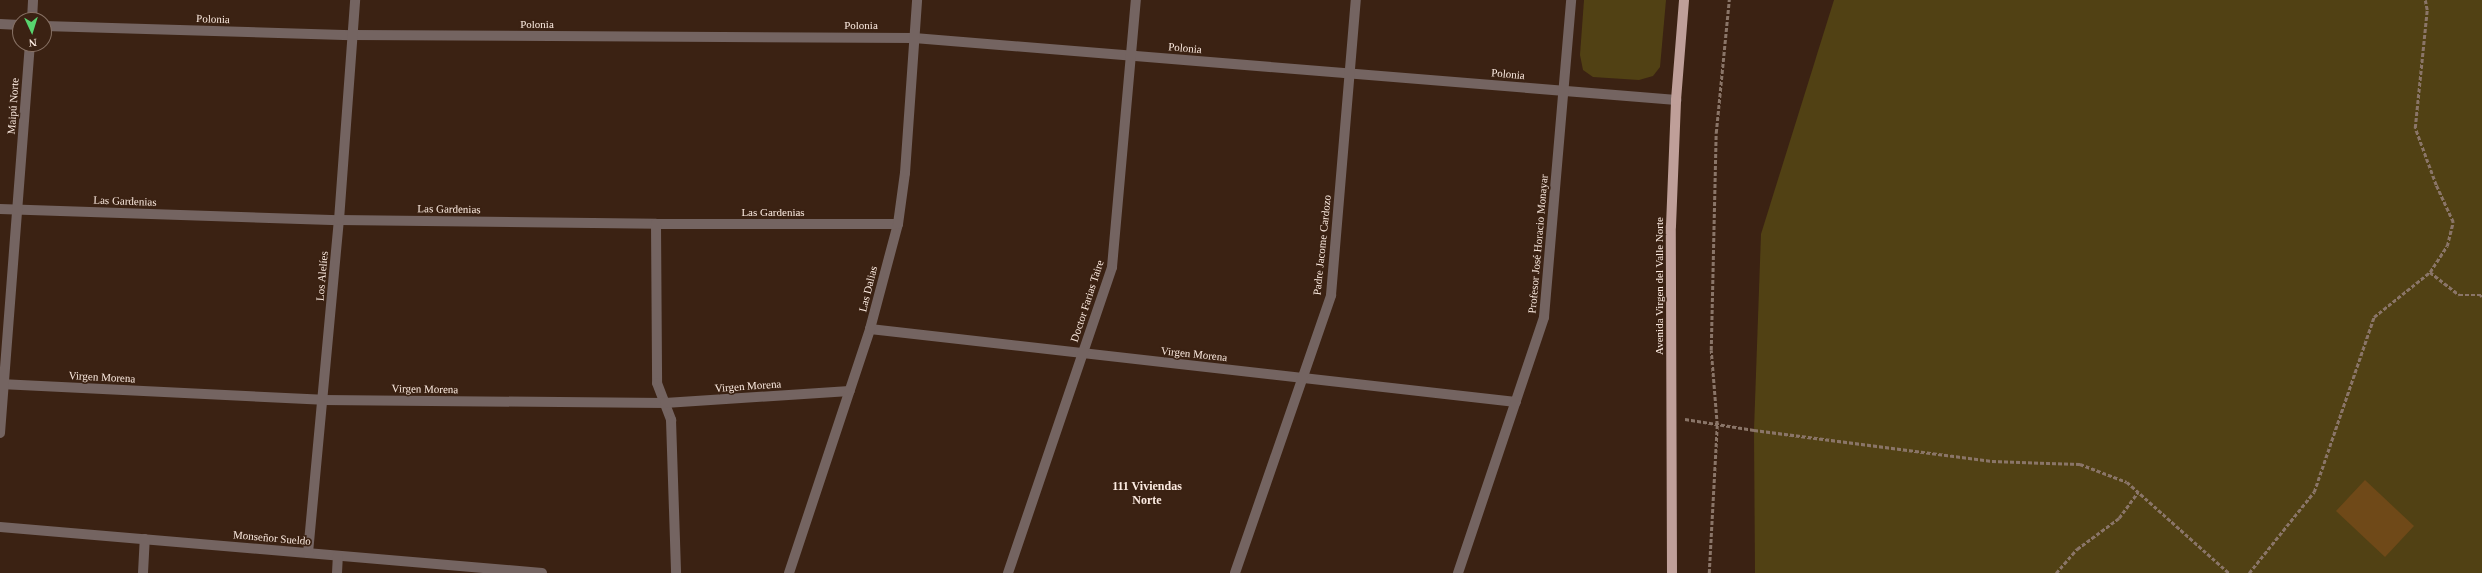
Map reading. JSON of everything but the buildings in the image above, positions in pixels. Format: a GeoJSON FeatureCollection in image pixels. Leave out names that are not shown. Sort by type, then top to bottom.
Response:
{"type":"FeatureCollection","features":[{"type":"Feature","properties":{"kind":"main road","name":"Avenida Virgen del Valle Norte"},"geometry":{"type":"LineString","coordinates":[[1672,573],[1671,226],[1676,100],[1684,0]]}},
{"type":"Feature","properties":{"kind":"street"},"geometry":{"type":"LineString","coordinates":[[32,12],[33,0]]}},
{"type":"Feature","properties":{"kind":"street","name":"Los Alelíes"},"geometry":{"type":"LineString","coordinates":[[308,553],[339,220],[355,0]]}},
{"type":"Feature","properties":{"kind":"street","name":"Las Dalias"},"geometry":{"type":"LineString","coordinates":[[789,573],[870,330],[898,224],[905,173],[917,0]]}},
{"type":"Feature","properties":{"kind":"street","name":"Doctor Farias Taire"},"geometry":{"type":"LineString","coordinates":[[1008,573],[1112,267],[1136,0]]}},
{"type":"Feature","properties":{"kind":"street","name":"Padre Jacome Cardozo"},"geometry":{"type":"LineString","coordinates":[[1235,573],[1331,295],[1356,0]]}},
{"type":"Feature","properties":{"kind":"street","name":"Profesor José Horacio Monayar"},"geometry":{"type":"LineString","coordinates":[[1458,573],[1544,317],[1571,0]]}},
{"type":"Feature","properties":{"kind":"street"},"geometry":{"type":"LineString","coordinates":[[0,24],[12,25]]}},
{"type":"Feature","properties":{"kind":"street","name":"Polonia"},"geometry":{"type":"LineString","coordinates":[[52,26],[352,35],[914,38],[1676,100]]}},
{"type":"Feature","properties":{"kind":"street","name":"Maipú Norte"},"geometry":{"type":"LineString","coordinates":[[0,433],[2,384],[29,52]]}},
{"type":"Feature","properties":{"kind":"street","name":"Las Gardenias"},"geometry":{"type":"LineString","coordinates":[[0,209],[339,220],[656,224],[898,224]]}},
{"type":"Feature","properties":{"kind":"street"},"geometry":{"type":"LineString","coordinates":[[656,224],[657,383],[671,420],[676,573]]}},
{"type":"Feature","properties":{"kind":"street","name":"Virgen Morena"},"geometry":{"type":"LineString","coordinates":[[870,330],[1516,402]]}},
{"type":"Feature","properties":{"kind":"street","name":"Virgen Morena"},"geometry":{"type":"LineString","coordinates":[[2,384],[323,400],[665,403],[850,391]]}},
{"type":"Feature","properties":{"kind":"street","name":"Monseñor Sueldo"},"geometry":{"type":"LineString","coordinates":[[0,527],[542,573]]}},
{"type":"Feature","properties":{"kind":"street"},"geometry":{"type":"LineString","coordinates":[[143,573],[145,539]]}},
{"type":"Feature","properties":{"kind":"street"},"geometry":{"type":"LineString","coordinates":[[337,573],[338,556]]}},
{"type":"Feature","properties":{"kind":"path"},"geometry":{"type":"LineString","coordinates":[[1709,573],[1717,424],[1711,350],[1716,133],[1729,0]]}},
{"type":"Feature","properties":{"kind":"path"},"geometry":{"type":"LineString","coordinates":[[2249,573],[2314,492],[2374,317],[2430,272],[2447,246],[2453,222],[2436,185],[2415,128],[2427,10],[2425,0]]}},
{"type":"Feature","properties":{"kind":"path"},"geometry":{"type":"LineString","coordinates":[[2430,272],[2459,295],[2481,295],[2482,297]]}},
{"type":"Feature","properties":{"kind":"path"},"geometry":{"type":"LineString","coordinates":[[1671,416],[1717,424],[1992,461],[2080,464],[2127,482],[2229,573]]}},
{"type":"Feature","properties":{"kind":"path"},"geometry":{"type":"LineString","coordinates":[[2056,573],[2077,549],[2119,518],[2138,492]]}},
{"type":"Feature","properties":{"kind":"shaded area"},"geometry":{"type":"Polygon","coordinates":[[[1584,0],[1666,0],[1660,67],[1653,76],[1639,80],[1593,77],[1583,70],[1580,55],[1584,0]]]}},
{"type":"Feature","properties":{"kind":"shaded area"},"geometry":{"type":"Polygon","coordinates":[[[1834,0],[2482,0],[2482,573],[1755,573],[1754,430],[1761,234],[1834,0]]]}},
{"type":"Feature","properties":{"kind":"district","name":"111 Viviendas Norte"},"geometry":{"type":"Point","coordinates":[1147,494]}}]}
